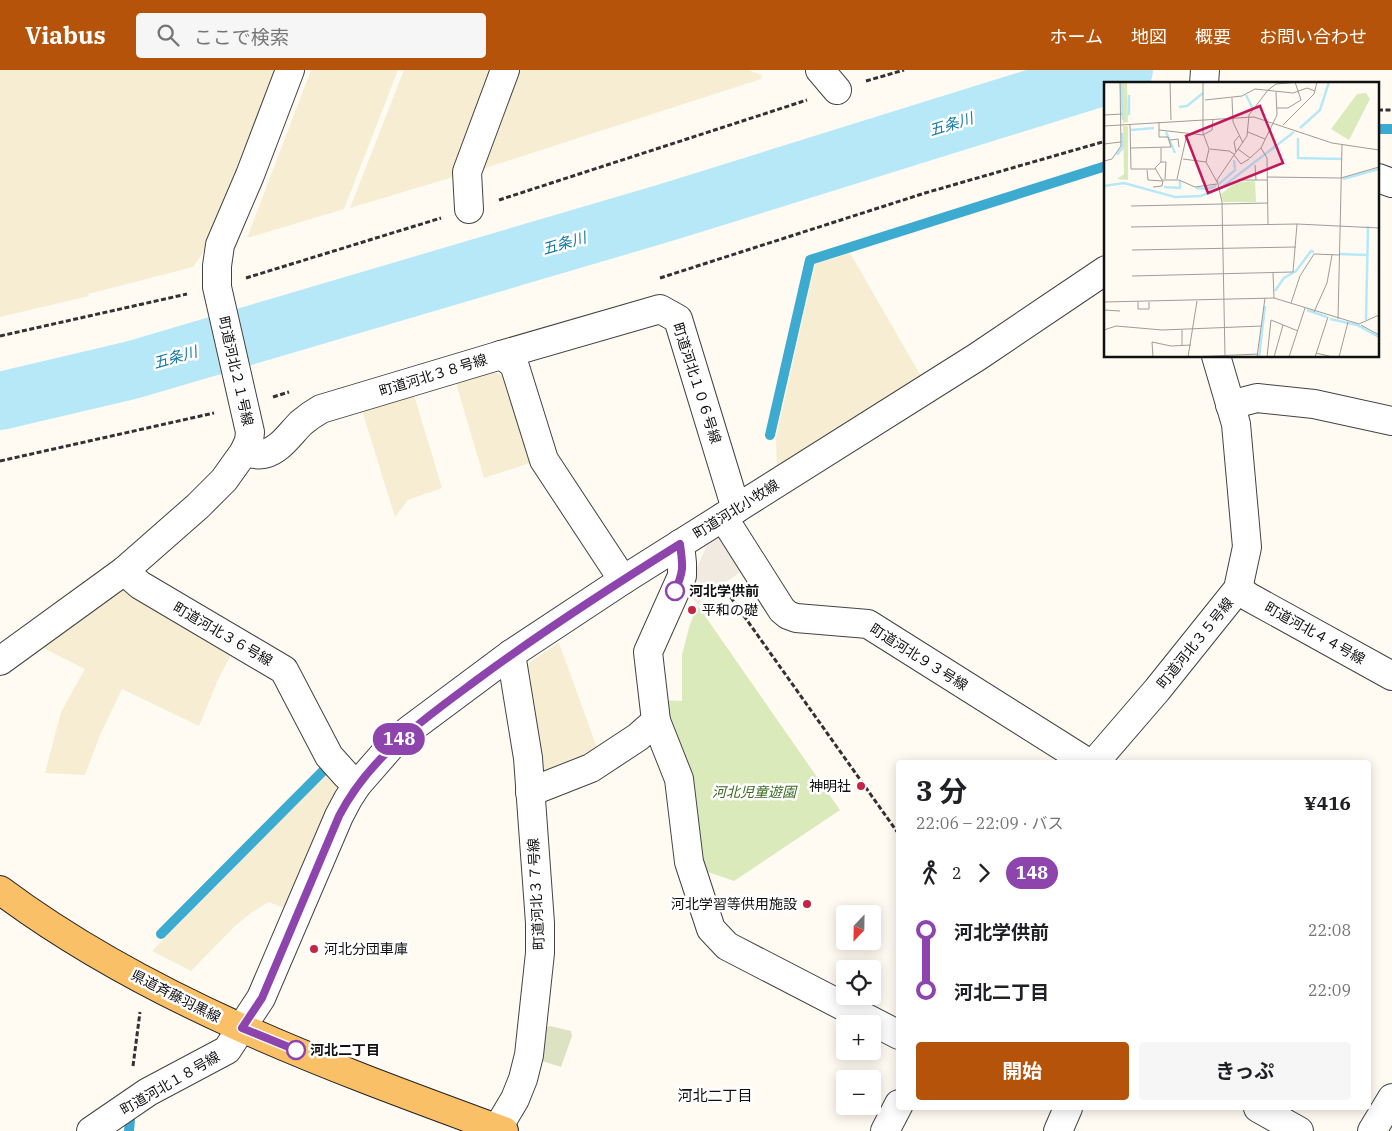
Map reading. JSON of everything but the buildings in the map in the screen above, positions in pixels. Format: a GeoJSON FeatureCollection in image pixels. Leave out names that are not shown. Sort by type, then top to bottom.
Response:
{"type":"FeatureCollection","features":[{"type":"Feature","properties":{"kind":"main road","name":"県道斉藤羽黒線"},"geometry":{"type":"LineString","coordinates":[[0,890],[50,925],[144,981],[188,1004],[242,1028],[499,1130]]}},
{"type":"Feature","properties":{"kind":"street","name":"町道河北２１号線"},"geometry":{"type":"LineString","coordinates":[[0,661],[124,571],[224,480],[244,452],[249,441],[250,432],[246,406],[217,286],[217,266],[220,245],[250,175],[290,70]]}},
{"type":"Feature","properties":{"kind":"street"},"geometry":{"type":"LineString","coordinates":[[469,210],[466,172],[505,70]]}},
{"type":"Feature","properties":{"kind":"street"},"geometry":{"type":"LineString","coordinates":[[1380,179],[1392,183]]}},
{"type":"Feature","properties":{"kind":"street","name":"町道河北小牧線"},"geometry":{"type":"LineString","coordinates":[[242,1028],[262,998],[339,816],[348,799],[372,766],[409,730],[511,654],[623,580],[977,357],[1104,271]]}},
{"type":"Feature","properties":{"kind":"street","name":"町道河北１０６号線"},"geometry":{"type":"LineString","coordinates":[[501,355],[660,309],[678,319],[730,513]]}},
{"type":"Feature","properties":{"kind":"street","name":"町道河北３８号線"},"geometry":{"type":"LineString","coordinates":[[244,452],[263,454],[272,450],[310,416],[321,409],[501,355],[515,367],[544,460],[623,580]]}},
{"type":"Feature","properties":{"kind":"street","name":"町道河北３５号線"},"geometry":{"type":"LineString","coordinates":[[1097,760],[1157,690],[1238,588],[1247,547],[1236,424],[1217,358]]}},
{"type":"Feature","properties":{"kind":"street"},"geometry":{"type":"LineString","coordinates":[[1230,405],[1258,398],[1314,404],[1392,421]]}},
{"type":"Feature","properties":{"kind":"street","name":"町道河北９３号線"},"geometry":{"type":"LineString","coordinates":[[730,513],[782,610],[788,615],[796,618],[868,624],[1084,760]]}},
{"type":"Feature","properties":{"kind":"street"},"geometry":{"type":"LineString","coordinates":[[680,544],[682,576],[648,652],[656,721],[680,779],[689,862],[711,929],[727,946],[896,1033]]}},
{"type":"Feature","properties":{"kind":"street","name":"町道河北３６号線"},"geometry":{"type":"LineString","coordinates":[[124,571],[140,585],[284,670],[329,756],[358,785]]}},
{"type":"Feature","properties":{"kind":"street","name":"町道河北４４号線"},"geometry":{"type":"LineString","coordinates":[[1238,588],[1249,597],[1392,676]]}},
{"type":"Feature","properties":{"kind":"street","name":"町道河北３７号線"},"geometry":{"type":"LineString","coordinates":[[499,1130],[523,1079],[529,1055],[540,953],[540,923],[528,758],[511,654]]}},
{"type":"Feature","properties":{"kind":"street"},"geometry":{"type":"LineString","coordinates":[[530,792],[591,768],[638,737],[656,721]]}},
{"type":"Feature","properties":{"kind":"street","name":"町道河北１８号線"},"geometry":{"type":"LineString","coordinates":[[91,1131],[148,1092],[227,1050],[242,1028]]}},
{"type":"Feature","properties":{"kind":"street"},"geometry":{"type":"LineString","coordinates":[[1372,1131],[1392,1098]]}},
{"type":"Feature","properties":{"kind":"street"},"geometry":{"type":"LineString","coordinates":[[885,1131],[896,1110]]}},
{"type":"Feature","properties":{"kind":"street"},"geometry":{"type":"LineString","coordinates":[[1058,1131],[1067,1110]]}},
{"type":"Feature","properties":{"kind":"street"},"geometry":{"type":"LineString","coordinates":[[1262,1110],[1299,1131]]}},
{"type":"Feature","properties":{"kind":"path"},"geometry":{"type":"LineString","coordinates":[[722,585],[896,830]]}},
{"type":"Feature","properties":{"kind":"path"},"geometry":{"type":"LineString","coordinates":[[128,1106],[144,981]]}},
{"type":"Feature","properties":{"kind":"shaded area"},"geometry":{"type":"Polygon","coordinates":[[[0,70],[279,70],[246,159],[235,172],[204,251],[193,267],[88,294],[89,296],[0,317],[0,70]]]}},
{"type":"Feature","properties":{"kind":"shaded area"},"geometry":{"type":"Polygon","coordinates":[[[311,70],[398,70],[344,209],[247,238],[311,70]]]}},
{"type":"Feature","properties":{"kind":"shaded area"},"geometry":{"type":"Polygon","coordinates":[[[404,70],[494,70],[453,177],[350,208],[404,70]]]}},
{"type":"Feature","properties":{"kind":"shaded area"},"geometry":{"type":"Polygon","coordinates":[[[516,70],[748,70],[762,75],[761,79],[479,170],[516,70]]]}},
{"type":"Feature","properties":{"kind":"shaded area"},"geometry":{"type":"Polygon","coordinates":[[[850,253],[922,378],[777,473],[776,438],[815,264],[850,253]]]}},
{"type":"Feature","properties":{"kind":"shaded area"},"geometry":{"type":"Polygon","coordinates":[[[490,370],[509,379],[533,462],[484,478],[455,380],[490,370]]]}},
{"type":"Feature","properties":{"kind":"shaded area"},"geometry":{"type":"Polygon","coordinates":[[[413,392],[442,488],[408,500],[395,517],[361,407],[413,392]]]}},
{"type":"Feature","properties":{"kind":"shaded area"},"geometry":{"type":"Polygon","coordinates":[[[724,533],[746,568],[703,598],[698,606],[687,590],[707,545],[724,533]]]}},
{"type":"Feature","properties":{"kind":"shaded area"},"geometry":{"type":"Polygon","coordinates":[[[119,588],[128,589],[234,650],[219,677],[199,726],[122,689],[100,735],[85,775],[45,773],[61,712],[85,669],[37,645],[119,588]]]}},
{"type":"Feature","properties":{"kind":"shaded area"},"geometry":{"type":"Polygon","coordinates":[[[559,643],[600,756],[539,774],[525,673],[530,662],[559,643]]]}},
{"type":"Feature","properties":{"kind":"shaded area"},"geometry":{"type":"Polygon","coordinates":[[[330,771],[344,785],[286,909],[269,902],[252,912],[235,926],[191,971],[152,951],[330,771]]]}},
{"type":"Feature","properties":{"kind":"green space","name":"河北児童遊園"},"geometry":{"type":"Polygon","coordinates":[[[698,606],[840,810],[734,881],[705,871],[660,700],[682,701],[682,655],[690,624],[698,606]]]}},
{"type":"Feature","properties":{"kind":"green space"},"geometry":{"type":"Polygon","coordinates":[[[550,1026],[571,1031],[572,1036],[561,1067],[536,1059],[539,1031],[550,1026]]]}},
{"type":"Feature","properties":{"kind":"waterway","name":"五条川"},"geometry":{"type":"LineString","coordinates":[[0,401],[132,370],[671,211],[1124,70]]}},
{"type":"Feature","properties":{"kind":"waterway"},"geometry":{"type":"LineString","coordinates":[[1380,129],[1392,129]]}},
{"type":"Feature","properties":{"kind":"waterway"},"geometry":{"type":"LineString","coordinates":[[770,435],[810,260],[1104,167]]}},
{"type":"Feature","properties":{"kind":"waterway"},"geometry":{"type":"LineString","coordinates":[[161,934],[324,770]]}},
{"type":"Feature","properties":{"kind":"waterway"},"geometry":{"type":"LineString","coordinates":[[129,1131],[130,1119]]}},
{"type":"Feature","properties":{"kind":"bus line","name":"148"},"geometry":{"type":"LineString","coordinates":[[296,1050],[242,1028],[262,998],[339,816],[348,799],[372,766],[409,730],[511,654],[680,544],[682,576],[675,591]]}},
{"type":"Feature","properties":{"kind":"place","name":"河北学供前"},"geometry":{"type":"Point","coordinates":[675,591]}},
{"type":"Feature","properties":{"kind":"place","name":"平和の礎"},"geometry":{"type":"Point","coordinates":[692,610]}},
{"type":"Feature","properties":{"kind":"place","name":"神明社"},"geometry":{"type":"Point","coordinates":[861,786]}},
{"type":"Feature","properties":{"kind":"place","name":"河北学習等供用施設"},"geometry":{"type":"Point","coordinates":[807,904]}},
{"type":"Feature","properties":{"kind":"place","name":"河北分団車庫"},"geometry":{"type":"Point","coordinates":[314,949]}},
{"type":"Feature","properties":{"kind":"place","name":"河北二丁目"},"geometry":{"type":"Point","coordinates":[296,1050]}},
{"type":"Feature","properties":{"kind":"district","name":"河北二丁目"},"geometry":{"type":"Point","coordinates":[715,1095]}}]}
